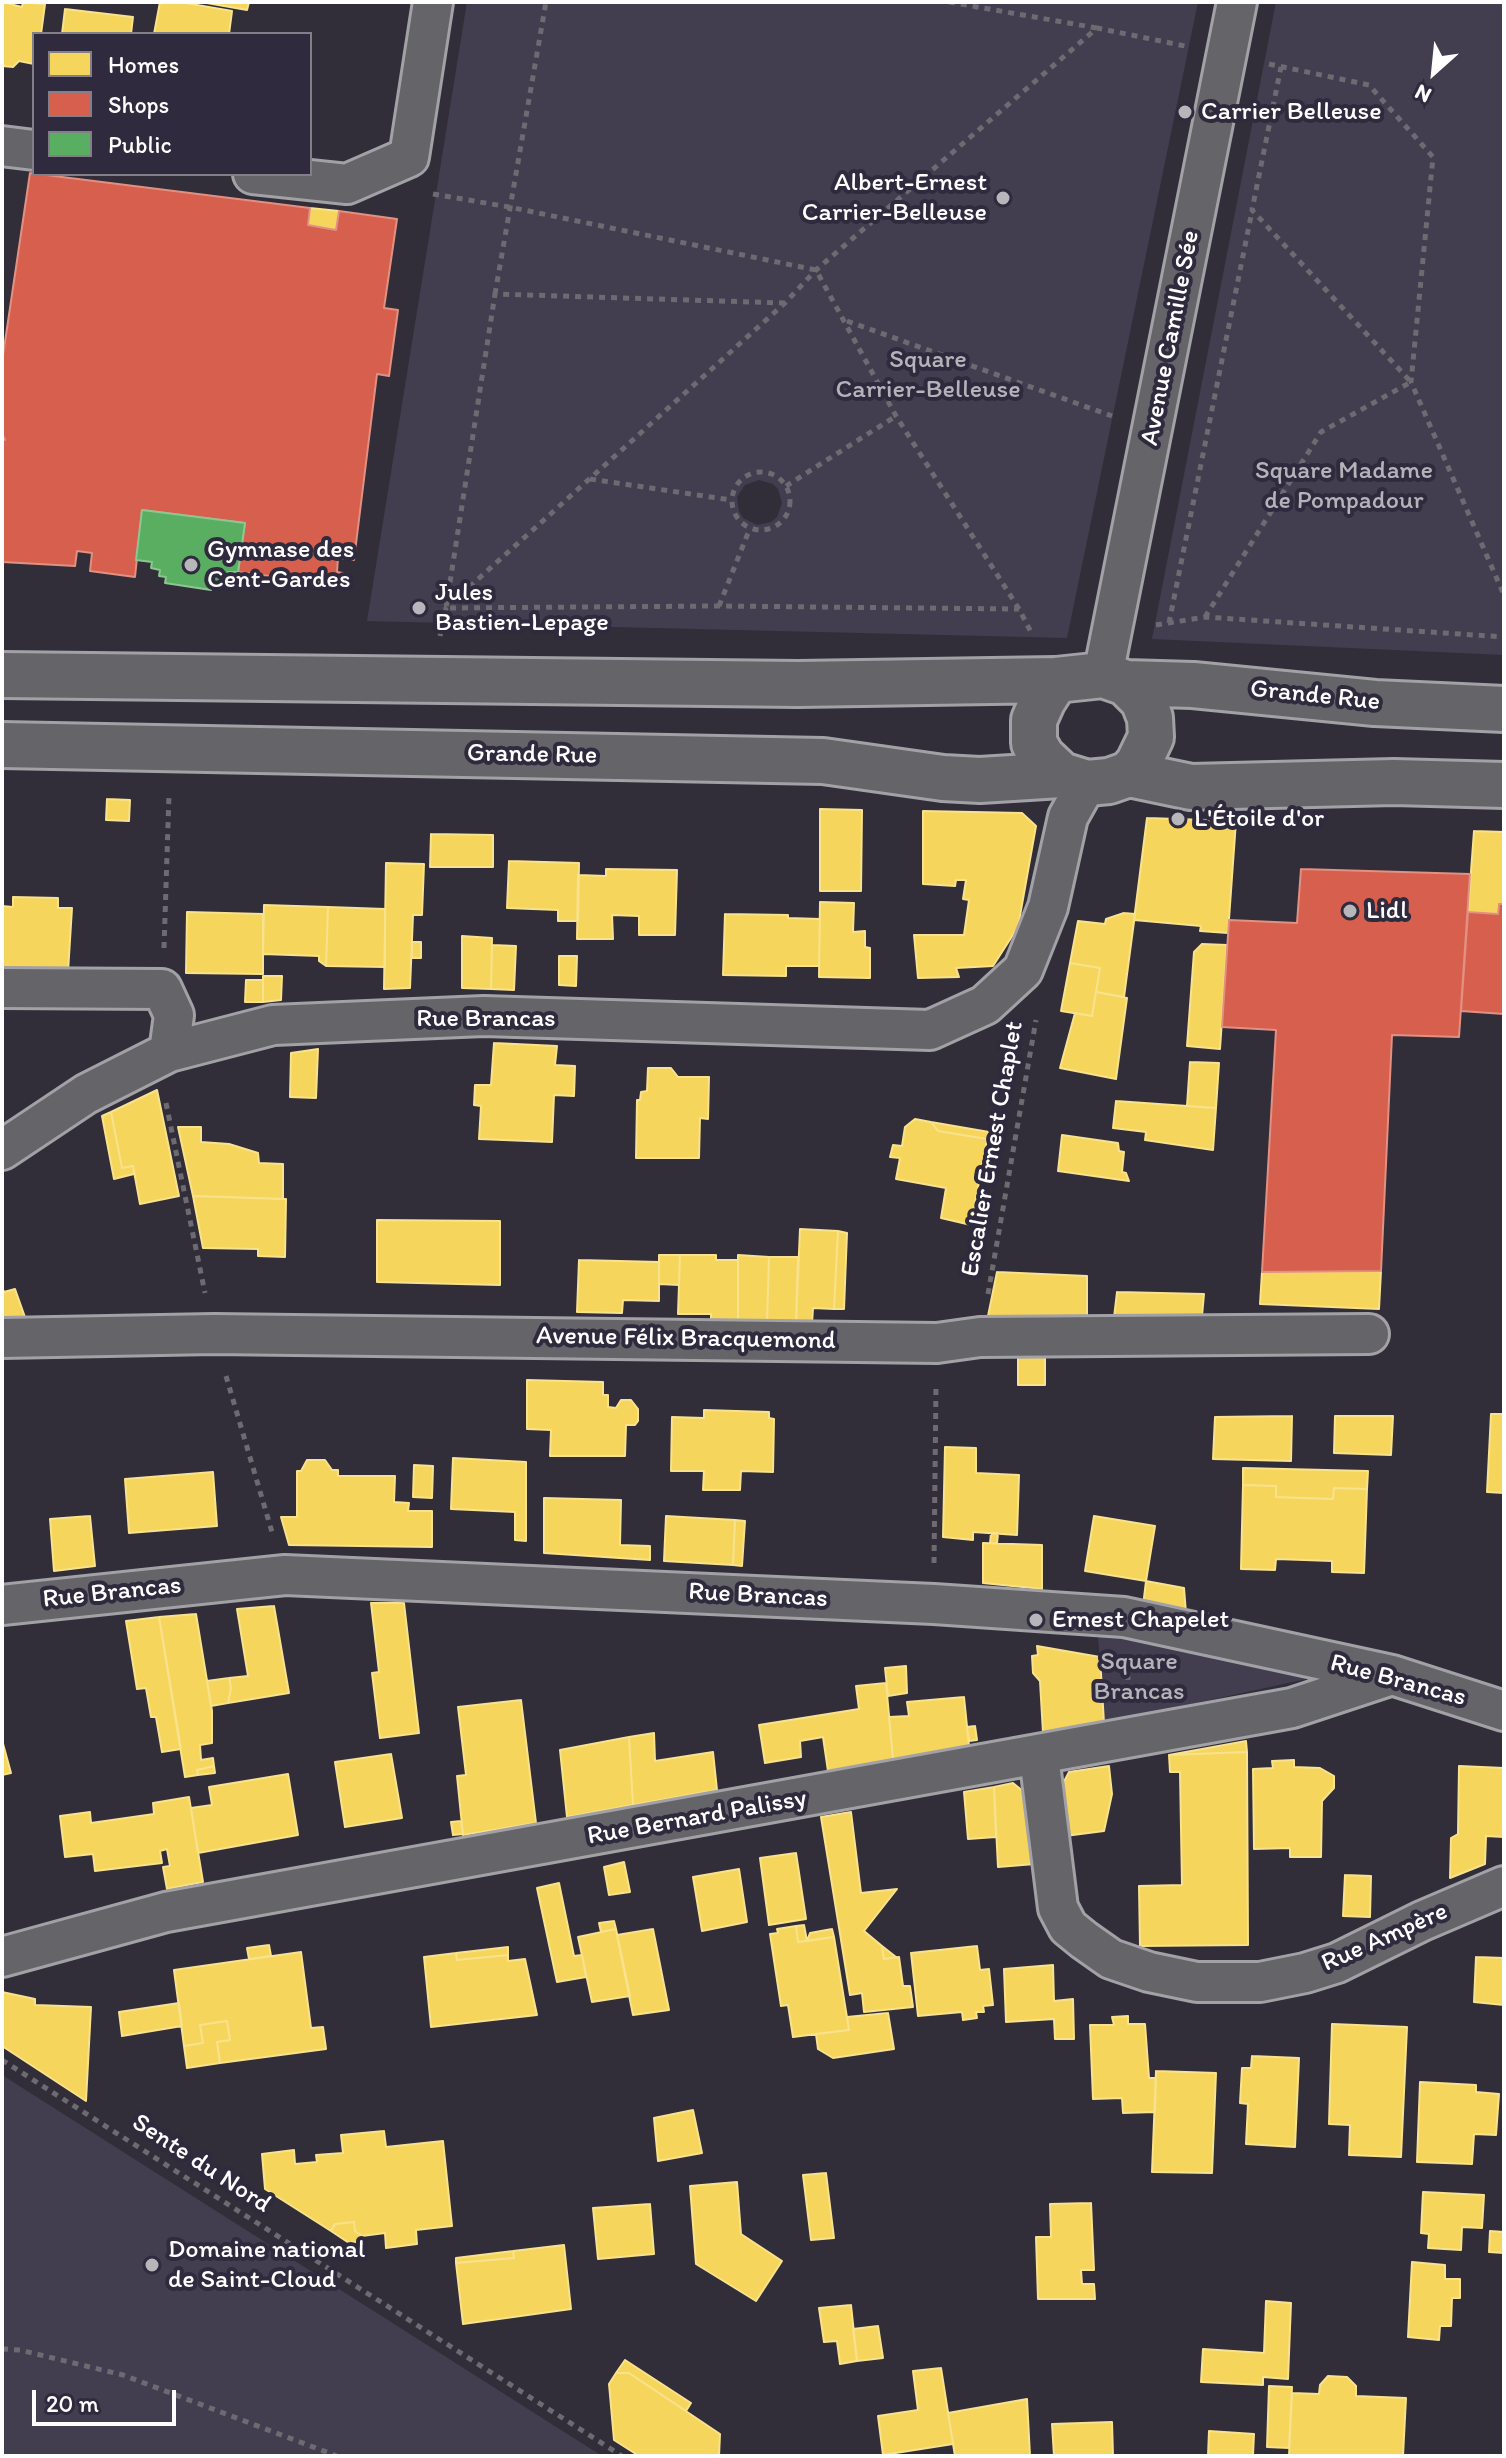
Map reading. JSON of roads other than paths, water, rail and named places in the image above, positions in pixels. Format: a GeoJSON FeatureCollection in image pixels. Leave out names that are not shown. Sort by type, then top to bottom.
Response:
{"type":"FeatureCollection","features":[{"type":"Feature","properties":{"kind":"main road"},"geometry":{"type":"LineString","coordinates":[[2,675],[798,684],[1056,680],[1114,664],[1143,700],[1150,718],[1151,737],[1138,764],[1129,774],[1109,781],[1074,779],[1042,757],[1034,743],[1034,720],[1056,680]]}},
{"type":"Feature","properties":{"kind":"main road","name":"Grande Rue"},"geometry":{"type":"LineString","coordinates":[[1114,664],[1193,685],[1375,703],[1504,709]]}},
{"type":"Feature","properties":{"kind":"main road","name":"Grande Rue"},"geometry":{"type":"LineString","coordinates":[[2,745],[823,761],[943,778],[1074,779]]}},
{"type":"Feature","properties":{"kind":"main road"},"geometry":{"type":"LineString","coordinates":[[1129,774],[1191,787],[1394,782],[1504,785]]}},
{"type":"Feature","properties":{"kind":"street"},"geometry":{"type":"LineString","coordinates":[[272,176],[347,184],[409,157],[433,2]]}},
{"type":"Feature","properties":{"kind":"street","name":"Avenue Camille Sée"},"geometry":{"type":"LineString","coordinates":[[1114,664],[1153,431],[1237,2]]}},
{"type":"Feature","properties":{"kind":"street"},"geometry":{"type":"LineString","coordinates":[[2,146],[32,150]]}},
{"type":"Feature","properties":{"kind":"street","name":"Rue Brancas"},"geometry":{"type":"LineString","coordinates":[[2,1150],[86,1094],[169,1052],[273,1025],[484,1016],[930,1030],[985,1005],[1023,970],[1048,907],[1074,779]]}},
{"type":"Feature","properties":{"kind":"street"},"geometry":{"type":"LineString","coordinates":[[2,988],[162,989],[174,1015],[169,1052]]}},
{"type":"Feature","properties":{"kind":"street","name":"Avenue Félix Bracquemond"},"geometry":{"type":"LineString","coordinates":[[2,1338],[214,1334],[937,1343],[980,1337],[1369,1334]]}},
{"type":"Feature","properties":{"kind":"street","name":"Rue Brancas"},"geometry":{"type":"LineString","coordinates":[[2,1605],[285,1575],[934,1604],[1124,1617],[1392,1675],[1504,1711]]}},
{"type":"Feature","properties":{"kind":"street","name":"Rue Bernard Palissy"},"geometry":{"type":"LineString","coordinates":[[2,1957],[166,1912],[1292,1708],[1392,1675]]}},
{"type":"Feature","properties":{"kind":"street","name":"Rue Ampère"},"geometry":{"type":"LineString","coordinates":[[1039,1756],[1058,1908],[1068,1927],[1111,1959],[1149,1972],[1197,1982],[1260,1982],[1305,1973],[1337,1963],[1422,1921],[1504,1886]]}},
{"type":"Feature","properties":{"kind":"place","name":"Carrier Belleuse"},"geometry":{"type":"Point","coordinates":[1185,112]}},
{"type":"Feature","properties":{"kind":"place","name":"Albert-Ernest Carrier-Belleuse"},"geometry":{"type":"Point","coordinates":[1003,198]}},
{"type":"Feature","properties":{"kind":"place","name":"Gymnase des Cent-Gardes"},"geometry":{"type":"Point","coordinates":[191,565]}},
{"type":"Feature","properties":{"kind":"place","name":"Jules Bastien-Lepage"},"geometry":{"type":"Point","coordinates":[419,608]}},
{"type":"Feature","properties":{"kind":"place","name":"L'Étoile d'or"},"geometry":{"type":"Point","coordinates":[1178,819]}},
{"type":"Feature","properties":{"kind":"place","name":"Lidl"},"geometry":{"type":"Point","coordinates":[1350,911]}},
{"type":"Feature","properties":{"kind":"place","name":"Ernest Chapelet"},"geometry":{"type":"Point","coordinates":[1036,1620]}},
{"type":"Feature","properties":{"kind":"place","name":"Domaine national de Saint-Cloud"},"geometry":{"type":"Point","coordinates":[152,2265]}},
{"type":"Feature","properties":{"kind":"park label","name":"Square Carrier-Belleuse"},"geometry":{"type":"Point","coordinates":[928,375]}},
{"type":"Feature","properties":{"kind":"park label","name":"Square Madame de Pompadour"},"geometry":{"type":"Point","coordinates":[1344,486]}},
{"type":"Feature","properties":{"kind":"park label","name":"Square Brancas"},"geometry":{"type":"Point","coordinates":[1139,1677]}}]}
